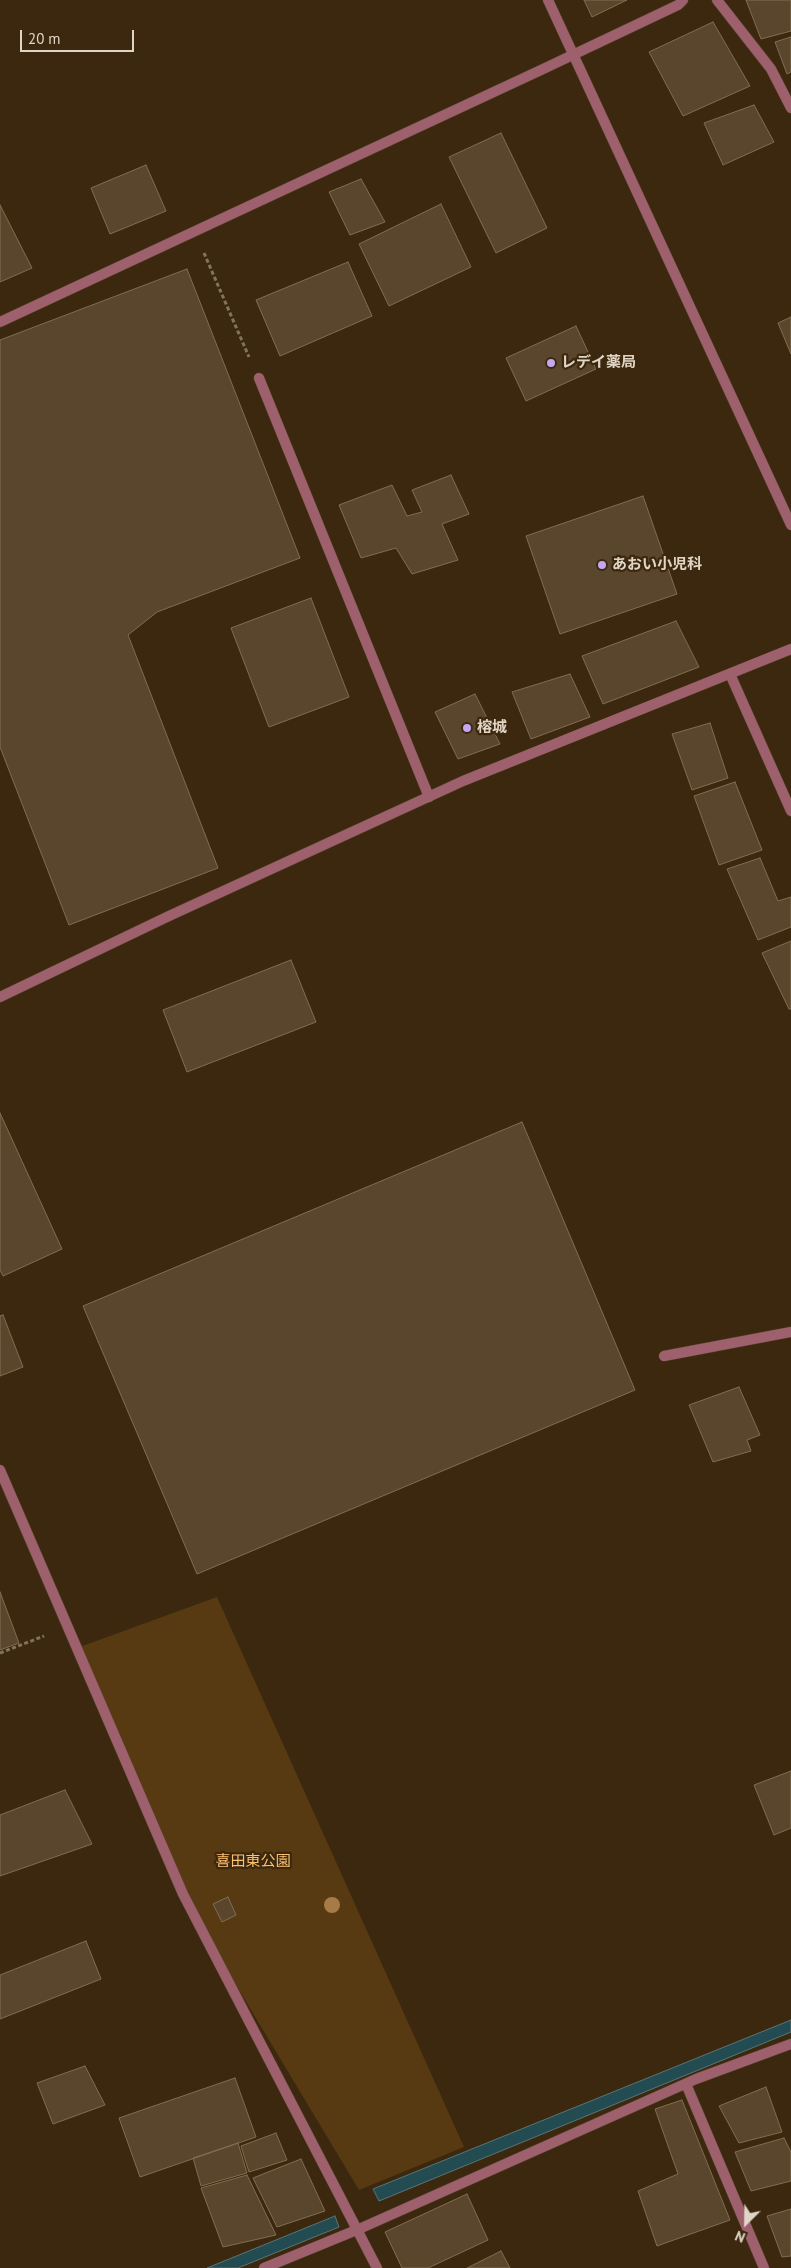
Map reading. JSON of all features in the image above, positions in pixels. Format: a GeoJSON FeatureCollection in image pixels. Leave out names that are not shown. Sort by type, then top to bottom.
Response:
{"type":"FeatureCollection","features":[{"type":"Feature","properties":{"kind":"street"},"geometry":{"type":"LineString","coordinates":[[548,0],[791,526]]}},
{"type":"Feature","properties":{"kind":"street"},"geometry":{"type":"LineString","coordinates":[[0,322],[574,55],[678,5],[683,0]]}},
{"type":"Feature","properties":{"kind":"street"},"geometry":{"type":"LineString","coordinates":[[717,0],[771,69],[791,108]]}},
{"type":"Feature","properties":{"kind":"street"},"geometry":{"type":"LineString","coordinates":[[259,378],[428,797]]}},
{"type":"Feature","properties":{"kind":"street"},"geometry":{"type":"LineString","coordinates":[[0,997],[463,781],[791,650]]}},
{"type":"Feature","properties":{"kind":"street"},"geometry":{"type":"LineString","coordinates":[[730,674],[791,811]]}},
{"type":"Feature","properties":{"kind":"street"},"geometry":{"type":"LineString","coordinates":[[664,1356],[791,1332]]}},
{"type":"Feature","properties":{"kind":"street"},"geometry":{"type":"LineString","coordinates":[[0,1470],[183,1894],[378,2268]]}},
{"type":"Feature","properties":{"kind":"street"},"geometry":{"type":"LineString","coordinates":[[264,2268],[358,2229],[686,2084],[791,2044]]}},
{"type":"Feature","properties":{"kind":"street"},"geometry":{"type":"LineString","coordinates":[[686,2084],[764,2268]]}},
{"type":"Feature","properties":{"kind":"path"},"geometry":{"type":"LineString","coordinates":[[195,232],[259,378]]}},
{"type":"Feature","properties":{"kind":"path"},"geometry":{"type":"LineString","coordinates":[[0,1653],[68,1627]]}},
{"type":"Feature","properties":{"kind":"green space","name":"喜田東公園"},"geometry":{"type":"Polygon","coordinates":[[[217,1597],[464,2147],[359,2190],[191,1910],[77,1648],[217,1597]]]}},
{"type":"Feature","properties":{"kind":"water"},"geometry":{"type":"Polygon","coordinates":[[[791,2020],[791,2032],[379,2201],[373,2189],[791,2020]]]}},
{"type":"Feature","properties":{"kind":"water"},"geometry":{"type":"Polygon","coordinates":[[[335,2216],[339,2227],[238,2268],[207,2268],[335,2216]]]}},
{"type":"Feature","properties":{"kind":"building"},"geometry":{"type":"Polygon","coordinates":[[[584,0],[627,0],[592,17],[584,0]]]}},
{"type":"Feature","properties":{"kind":"building"},"geometry":{"type":"Polygon","coordinates":[[[746,0],[791,0],[791,31],[761,39],[746,0]]]}},
{"type":"Feature","properties":{"kind":"building"},"geometry":{"type":"Polygon","coordinates":[[[713,22],[750,86],[683,116],[649,52],[713,22]]]}},
{"type":"Feature","properties":{"kind":"building"},"geometry":{"type":"Polygon","coordinates":[[[791,37],[791,72],[787,74],[775,42],[791,37]]]}},
{"type":"Feature","properties":{"kind":"building"},"geometry":{"type":"Polygon","coordinates":[[[754,105],[774,142],[723,165],[704,123],[754,105]]]}},
{"type":"Feature","properties":{"kind":"building"},"geometry":{"type":"Polygon","coordinates":[[[501,133],[547,228],[496,253],[449,157],[501,133]]]}},
{"type":"Feature","properties":{"kind":"building"},"geometry":{"type":"Polygon","coordinates":[[[146,165],[166,211],[110,234],[91,188],[146,165]]]}},
{"type":"Feature","properties":{"kind":"building"},"geometry":{"type":"Polygon","coordinates":[[[361,179],[385,222],[350,235],[329,192],[361,179]]]}},
{"type":"Feature","properties":{"kind":"building"},"geometry":{"type":"Polygon","coordinates":[[[441,204],[471,267],[389,306],[359,244],[441,204]]]}},
{"type":"Feature","properties":{"kind":"building"},"geometry":{"type":"Polygon","coordinates":[[[0,205],[32,268],[0,282],[0,205]]]}},
{"type":"Feature","properties":{"kind":"building"},"geometry":{"type":"Polygon","coordinates":[[[348,262],[372,316],[280,356],[256,300],[348,262]]]}},
{"type":"Feature","properties":{"kind":"building"},"geometry":{"type":"Polygon","coordinates":[[[187,269],[300,558],[157,612],[128,635],[218,868],[69,925],[0,747],[0,340],[187,269]]]}},
{"type":"Feature","properties":{"kind":"building"},"geometry":{"type":"Polygon","coordinates":[[[791,317],[791,354],[778,323],[791,317]]]}},
{"type":"Feature","properties":{"kind":"building","name":"レデイ薬局"},"geometry":{"type":"Polygon","coordinates":[[[576,326],[596,369],[526,401],[506,358],[576,326]]]}},
{"type":"Feature","properties":{"kind":"building"},"geometry":{"type":"Polygon","coordinates":[[[451,475],[469,514],[442,524],[458,560],[412,574],[396,548],[361,558],[339,505],[392,485],[407,516],[422,512],[412,490],[451,475]]]}},
{"type":"Feature","properties":{"kind":"building","name":"あおい小児科"},"geometry":{"type":"Polygon","coordinates":[[[643,496],[677,594],[560,634],[526,536],[643,496]]]}},
{"type":"Feature","properties":{"kind":"building"},"geometry":{"type":"Polygon","coordinates":[[[311,598],[349,697],[269,727],[231,628],[311,598]]]}},
{"type":"Feature","properties":{"kind":"building"},"geometry":{"type":"Polygon","coordinates":[[[676,621],[699,667],[603,704],[582,656],[676,621]]]}},
{"type":"Feature","properties":{"kind":"building"},"geometry":{"type":"Polygon","coordinates":[[[570,674],[590,717],[531,739],[512,692],[570,674]]]}},
{"type":"Feature","properties":{"kind":"building","name":"榕城"},"geometry":{"type":"Polygon","coordinates":[[[475,694],[500,744],[458,759],[435,712],[475,694]]]}},
{"type":"Feature","properties":{"kind":"building"},"geometry":{"type":"Polygon","coordinates":[[[710,723],[728,778],[692,790],[672,734],[710,723]]]}},
{"type":"Feature","properties":{"kind":"building"},"geometry":{"type":"Polygon","coordinates":[[[735,782],[762,850],[719,865],[694,796],[735,782]]]}},
{"type":"Feature","properties":{"kind":"building"},"geometry":{"type":"Polygon","coordinates":[[[760,858],[778,901],[791,897],[791,927],[758,940],[727,869],[760,858]]]}},
{"type":"Feature","properties":{"kind":"building"},"geometry":{"type":"Polygon","coordinates":[[[791,941],[791,1009],[789,1009],[762,953],[791,941]]]}},
{"type":"Feature","properties":{"kind":"building"},"geometry":{"type":"Polygon","coordinates":[[[291,960],[316,1022],[187,1072],[163,1010],[291,960]]]}},
{"type":"Feature","properties":{"kind":"building"},"geometry":{"type":"Polygon","coordinates":[[[0,1113],[62,1249],[3,1276],[0,1270],[0,1113]]]}},
{"type":"Feature","properties":{"kind":"building"},"geometry":{"type":"Polygon","coordinates":[[[522,1122],[635,1390],[197,1574],[83,1306],[522,1122]]]}},
{"type":"Feature","properties":{"kind":"building"},"geometry":{"type":"Polygon","coordinates":[[[3,1315],[23,1367],[0,1376],[0,1316],[3,1315]]]}},
{"type":"Feature","properties":{"kind":"building"},"geometry":{"type":"Polygon","coordinates":[[[739,1387],[760,1435],[747,1440],[751,1451],[713,1462],[689,1405],[739,1387]]]}},
{"type":"Feature","properties":{"kind":"building"},"geometry":{"type":"Polygon","coordinates":[[[0,1592],[19,1643],[0,1650],[0,1592]]]}},
{"type":"Feature","properties":{"kind":"building"},"geometry":{"type":"Polygon","coordinates":[[[791,1771],[791,1828],[774,1835],[754,1785],[791,1771]]]}},
{"type":"Feature","properties":{"kind":"building"},"geometry":{"type":"Polygon","coordinates":[[[65,1790],[92,1844],[0,1876],[0,1815],[65,1790]]]}},
{"type":"Feature","properties":{"kind":"building"},"geometry":{"type":"Polygon","coordinates":[[[228,1897],[236,1915],[222,1922],[213,1904],[228,1897]]]}},
{"type":"Feature","properties":{"kind":"building"},"geometry":{"type":"Polygon","coordinates":[[[86,1941],[101,1979],[0,2019],[0,1975],[86,1941]]]}},
{"type":"Feature","properties":{"kind":"building"},"geometry":{"type":"Polygon","coordinates":[[[85,2066],[105,2105],[53,2124],[37,2083],[85,2066]]]}},
{"type":"Feature","properties":{"kind":"building"},"geometry":{"type":"Polygon","coordinates":[[[235,2078],[256,2137],[140,2177],[119,2118],[235,2078]]]}},
{"type":"Feature","properties":{"kind":"building"},"geometry":{"type":"Polygon","coordinates":[[[766,2087],[782,2132],[739,2143],[719,2106],[766,2087]]]}},
{"type":"Feature","properties":{"kind":"building"},"geometry":{"type":"Polygon","coordinates":[[[682,2100],[730,2220],[657,2246],[638,2191],[678,2174],[655,2109],[682,2100]]]}},
{"type":"Feature","properties":{"kind":"building"},"geometry":{"type":"Polygon","coordinates":[[[276,2133],[287,2160],[249,2172],[241,2146],[276,2133]]]}},
{"type":"Feature","properties":{"kind":"building"},"geometry":{"type":"Polygon","coordinates":[[[784,2138],[791,2152],[791,2181],[751,2191],[735,2152],[784,2138]]]}},
{"type":"Feature","properties":{"kind":"building"},"geometry":{"type":"Polygon","coordinates":[[[238,2143],[247,2173],[201,2186],[193,2158],[238,2143]]]}},
{"type":"Feature","properties":{"kind":"building"},"geometry":{"type":"Polygon","coordinates":[[[301,2159],[325,2211],[277,2227],[253,2178],[301,2159]]]}},
{"type":"Feature","properties":{"kind":"building"},"geometry":{"type":"Polygon","coordinates":[[[247,2175],[276,2235],[223,2247],[201,2188],[247,2175]]]}},
{"type":"Feature","properties":{"kind":"building"},"geometry":{"type":"Polygon","coordinates":[[[467,2194],[488,2240],[428,2268],[402,2268],[385,2232],[467,2194]]]}},
{"type":"Feature","properties":{"kind":"building"},"geometry":{"type":"Polygon","coordinates":[[[791,2209],[791,2256],[782,2257],[767,2216],[791,2209]]]}},
{"type":"Feature","properties":{"kind":"building"},"geometry":{"type":"Polygon","coordinates":[[[501,2251],[510,2268],[467,2268],[501,2251]]]}},
{"type":"Feature","properties":{"kind":"place","name":"レデイ薬局"},"geometry":{"type":"Point","coordinates":[551,363]}},
{"type":"Feature","properties":{"kind":"place","name":"あおい小児科"},"geometry":{"type":"Point","coordinates":[602,565]}},
{"type":"Feature","properties":{"kind":"place","name":"榕城"},"geometry":{"type":"Point","coordinates":[467,728]}}]}
